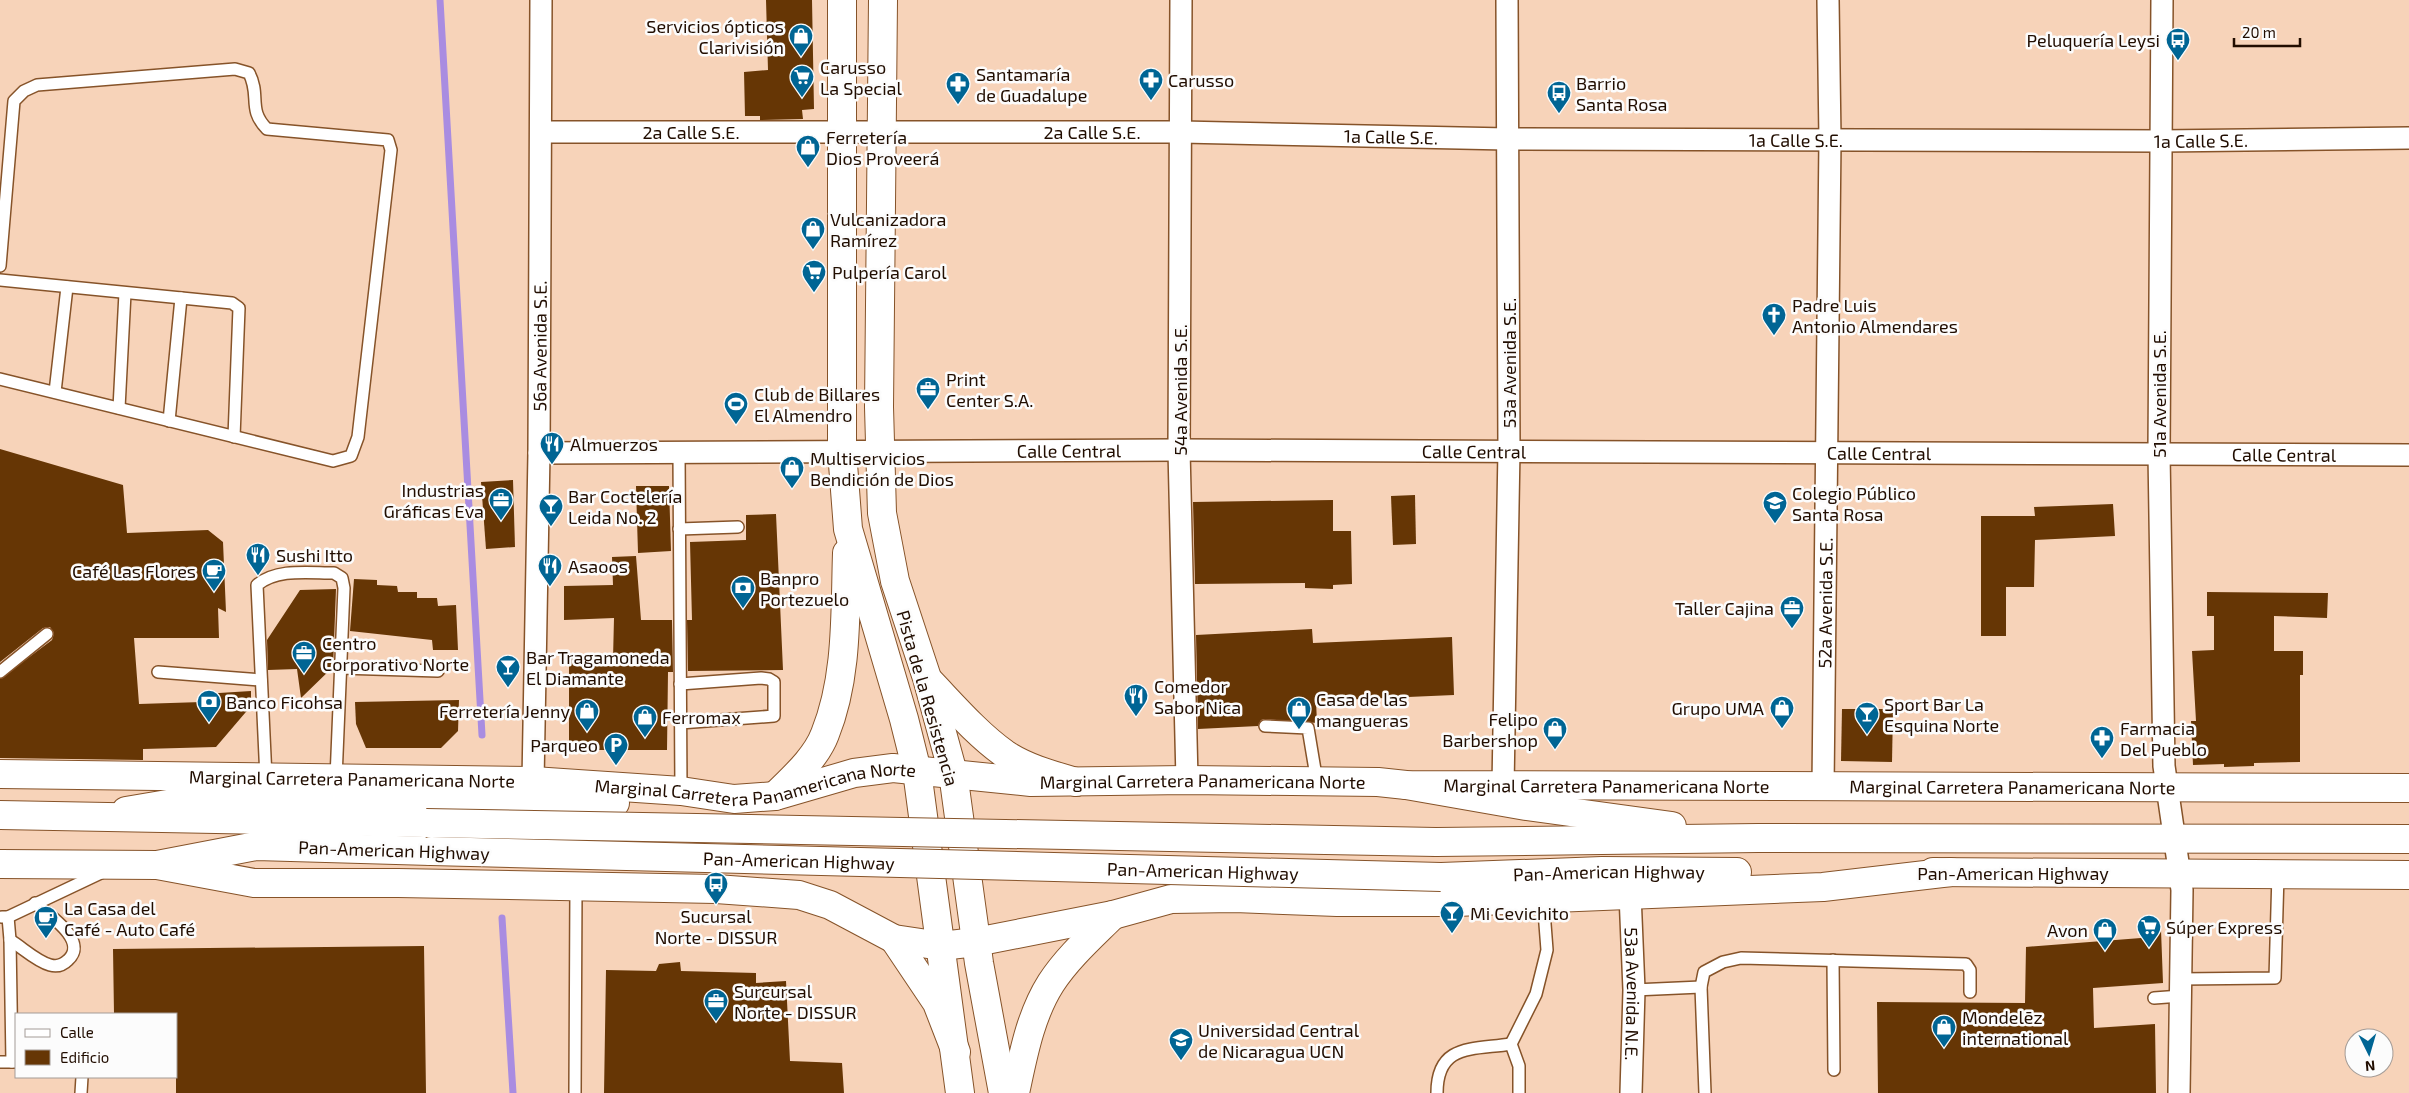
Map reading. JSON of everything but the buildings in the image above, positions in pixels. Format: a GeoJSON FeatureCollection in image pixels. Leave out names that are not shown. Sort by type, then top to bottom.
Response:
{"type":"FeatureCollection","features":[{"type":"Feature","properties":{"kind":"main road","name":"Pista de la Resistencia"},"geometry":{"type":"LineString","coordinates":[[842,0],[842,451],[848,529],[904,719],[917,771],[960,1093]]}},
{"type":"Feature","properties":{"kind":"main road","name":"Pista de la Resistencia"},"geometry":{"type":"LineString","coordinates":[[883,0],[880,451],[882,513],[886,545],[895,581],[927,678],[953,773],[976,942],[1003,1093]]}},
{"type":"Feature","properties":{"kind":"main road"},"geometry":{"type":"LineString","coordinates":[[775,796],[809,759],[825,735],[836,696],[843,657],[848,529]]}},
{"type":"Feature","properties":{"kind":"main road"},"geometry":{"type":"LineString","coordinates":[[927,678],[984,736],[1005,754],[1030,767],[1076,782]]}},
{"type":"Feature","properties":{"kind":"main road","name":"Marginal Carretera Panamericana Norte"},"geometry":{"type":"LineString","coordinates":[[0,774],[615,781],[734,799],[775,796],[830,779],[874,769],[953,773],[1031,782],[1187,780],[1378,782],[1406,785],[1503,786],[2409,788]]}},
{"type":"Feature","properties":{"kind":"main road"},"geometry":{"type":"LineString","coordinates":[[1406,785],[1526,806],[1758,838]]}},
{"type":"Feature","properties":{"kind":"main road"},"geometry":{"type":"LineString","coordinates":[[94,816],[185,801],[660,803],[734,799]]}},
{"type":"Feature","properties":{"kind":"main road","name":"Pan-American Highway"},"geometry":{"type":"LineString","coordinates":[[0,815],[1436,842],[1758,838],[2409,839]]}},
{"type":"Feature","properties":{"kind":"main road","name":"Pan-American Highway"},"geometry":{"type":"LineString","coordinates":[[0,864],[157,865],[256,846],[1442,877],[1602,871],[2409,875]]}},
{"type":"Feature","properties":{"kind":"main road"},"geometry":{"type":"LineString","coordinates":[[157,865],[254,883],[398,883],[716,889],[799,895],[830,905],[894,938],[941,946],[976,942],[1113,915],[1171,899],[1235,898],[1337,902],[1456,902],[1823,887],[1951,872]]}},
{"type":"Feature","properties":{"kind":"main road"},"geometry":{"type":"LineString","coordinates":[[1015,1093],[1026,1042],[1051,984],[1076,951],[1113,915]]}},
{"type":"Feature","properties":{"kind":"main road"},"geometry":{"type":"LineString","coordinates":[[894,938],[937,1003],[956,1052]]}},
{"type":"Feature","properties":{"kind":"street","name":"56a Avenida S.E."},"geometry":{"type":"LineString","coordinates":[[533,781],[539,453],[541,0]]}},
{"type":"Feature","properties":{"kind":"street","name":"54a Avenida S.E."},"geometry":{"type":"LineString","coordinates":[[1181,0],[1182,132],[1179,450],[1187,780]]}},
{"type":"Feature","properties":{"kind":"street","name":"53a Avenida S.E."},"geometry":{"type":"LineString","coordinates":[[1503,786],[1509,450],[1507,0]]}},
{"type":"Feature","properties":{"kind":"street","name":"52a Avenida S.E."},"geometry":{"type":"LineString","coordinates":[[1823,787],[1830,139],[1828,0]]}},
{"type":"Feature","properties":{"kind":"street","name":"51a Avenida S.E."},"geometry":{"type":"LineString","coordinates":[[2162,0],[2159,453],[2164,766],[2182,890],[2180,1093]]}},
{"type":"Feature","properties":{"kind":"street","name":"2a Calle S.E."},"geometry":{"type":"LineString","coordinates":[[541,132],[841,132]]}},
{"type":"Feature","properties":{"kind":"street"},"geometry":{"type":"LineString","coordinates":[[841,132],[882,133]]}},
{"type":"Feature","properties":{"kind":"street","name":"2a Calle S.E."},"geometry":{"type":"LineString","coordinates":[[882,133],[1182,132]]}},
{"type":"Feature","properties":{"kind":"street","name":"1a Calle S.E."},"geometry":{"type":"LineString","coordinates":[[1182,132],[1507,139],[2161,141],[2409,138]]}},
{"type":"Feature","properties":{"kind":"street","name":"Calle Central"},"geometry":{"type":"LineString","coordinates":[[539,453],[1509,450],[2409,455]]}},
{"type":"Feature","properties":{"kind":"street","name":"53a Avenida N.E."},"geometry":{"type":"LineString","coordinates":[[1630,894],[1634,990],[1631,1093]]}},
{"type":"Feature","properties":{"kind":"lane"},"geometry":{"type":"LineString","coordinates":[[0,266],[14,101],[24,91],[37,85],[235,69],[249,73],[255,85],[254,107],[257,119],[267,129],[388,140],[391,150],[358,437],[351,456],[333,461],[0,379]]}},
{"type":"Feature","properties":{"kind":"lane"},"geometry":{"type":"LineString","coordinates":[[0,280],[232,303],[239,308],[234,436]]}},
{"type":"Feature","properties":{"kind":"lane"},"geometry":{"type":"LineString","coordinates":[[55,392],[68,287]]}},
{"type":"Feature","properties":{"kind":"lane"},"geometry":{"type":"LineString","coordinates":[[119,408],[125,293]]}},
{"type":"Feature","properties":{"kind":"lane"},"geometry":{"type":"LineString","coordinates":[[169,421],[181,298]]}},
{"type":"Feature","properties":{"kind":"lane"},"geometry":{"type":"LineString","coordinates":[[679,452],[681,791]]}},
{"type":"Feature","properties":{"kind":"lane"},"geometry":{"type":"LineString","coordinates":[[679,529],[738,528]]}},
{"type":"Feature","properties":{"kind":"lane"},"geometry":{"type":"LineString","coordinates":[[266,778],[257,585],[264,579],[278,574],[334,573],[342,578],[344,588],[336,778]]}},
{"type":"Feature","properties":{"kind":"lane"},"geometry":{"type":"LineString","coordinates":[[0,672],[47,634]]}},
{"type":"Feature","properties":{"kind":"lane"},"geometry":{"type":"LineString","coordinates":[[341,668],[438,670]]}},
{"type":"Feature","properties":{"kind":"lane"},"geometry":{"type":"LineString","coordinates":[[158,672],[261,680]]}},
{"type":"Feature","properties":{"kind":"lane"},"geometry":{"type":"LineString","coordinates":[[680,684],[761,678],[774,682],[774,716],[680,723]]}},
{"type":"Feature","properties":{"kind":"lane"},"geometry":{"type":"LineString","coordinates":[[1265,726],[1308,728],[1317,782]]}},
{"type":"Feature","properties":{"kind":"lane"},"geometry":{"type":"LineString","coordinates":[[0,1062],[14,1062],[10,940],[4,917],[118,865]]}},
{"type":"Feature","properties":{"kind":"lane"},"geometry":{"type":"LineString","coordinates":[[2154,998],[2181,987],[2275,978],[2278,874]]}},
{"type":"Feature","properties":{"kind":"lane"},"geometry":{"type":"LineString","coordinates":[[574,1093],[576,886]]}},
{"type":"Feature","properties":{"kind":"lane"},"geometry":{"type":"LineString","coordinates":[[1519,1093],[1519,1066],[1511,1044],[1536,994],[1546,950],[1543,898]]}},
{"type":"Feature","properties":{"kind":"lane"},"geometry":{"type":"LineString","coordinates":[[10,940],[49,965],[58,966],[73,956],[72,938],[65,928],[35,904]]}},
{"type":"Feature","properties":{"kind":"lane"},"geometry":{"type":"LineString","coordinates":[[1705,1093],[1702,987],[1704,972],[1723,962],[1741,958],[1966,964],[1970,970],[1970,992]]}},
{"type":"Feature","properties":{"kind":"lane"},"geometry":{"type":"LineString","coordinates":[[1833,960],[1834,1070]]}},
{"type":"Feature","properties":{"kind":"lane"},"geometry":{"type":"LineString","coordinates":[[1634,990],[1702,987]]}},
{"type":"Feature","properties":{"kind":"lane"},"geometry":{"type":"LineString","coordinates":[[1437,1093],[1437,1080],[1443,1063],[1454,1052],[1511,1044]]}},
{"type":"Feature","properties":{"kind":"lane"},"geometry":{"type":"LineString","coordinates":[[82,1078],[82,1093]]}},
{"type":"Feature","properties":{"kind":"waterway"},"geometry":{"type":"LineString","coordinates":[[440,0],[482,735]]}},
{"type":"Feature","properties":{"kind":"waterway"},"geometry":{"type":"LineString","coordinates":[[502,918],[513,1093]]}},
{"type":"Feature","properties":{"kind":"place","name":"Servicios ópticos Clarivisión"},"geometry":{"type":"Point","coordinates":[801,57]}},
{"type":"Feature","properties":{"kind":"place","name":"Peluquería Leysi"},"geometry":{"type":"Point","coordinates":[2178,61]}},
{"type":"Feature","properties":{"kind":"place","name":"Carusso La Special"},"geometry":{"type":"Point","coordinates":[802,98]}},
{"type":"Feature","properties":{"kind":"place","name":"Carusso"},"geometry":{"type":"Point","coordinates":[1151,101]}},
{"type":"Feature","properties":{"kind":"place","name":"Santamaría de Guadalupe"},"geometry":{"type":"Point","coordinates":[958,105]}},
{"type":"Feature","properties":{"kind":"place","name":"Barrio Santa Rosa"},"geometry":{"type":"Point","coordinates":[1559,114]}},
{"type":"Feature","properties":{"kind":"place","name":"Ferretería Dios Proveerá"},"geometry":{"type":"Point","coordinates":[808,168]}},
{"type":"Feature","properties":{"kind":"place","name":"Vulcanizadora Ramírez"},"geometry":{"type":"Point","coordinates":[813,250]}},
{"type":"Feature","properties":{"kind":"place","name":"Pulpería Carol"},"geometry":{"type":"Point","coordinates":[814,293]}},
{"type":"Feature","properties":{"kind":"place","name":"Padre Luis Antonio Almendares"},"geometry":{"type":"Point","coordinates":[1774,336]}},
{"type":"Feature","properties":{"kind":"place","name":"Print Center S.A."},"geometry":{"type":"Point","coordinates":[928,410]}},
{"type":"Feature","properties":{"kind":"place","name":"Club de Billares El Almendro"},"geometry":{"type":"Point","coordinates":[736,425]}},
{"type":"Feature","properties":{"kind":"place","name":"Almuerzos"},"geometry":{"type":"Point","coordinates":[552,465]}},
{"type":"Feature","properties":{"kind":"place","name":"Multiservicios Bendición de Dios"},"geometry":{"type":"Point","coordinates":[792,489]}},
{"type":"Feature","properties":{"kind":"place","name":"Industrias Gráficas Eva"},"geometry":{"type":"Point","coordinates":[501,521]}},
{"type":"Feature","properties":{"kind":"place","name":"Colegio Público Santa Rosa"},"geometry":{"type":"Point","coordinates":[1775,524]}},
{"type":"Feature","properties":{"kind":"place","name":"Bar Coctelería Leida No. 2"},"geometry":{"type":"Point","coordinates":[551,527]}},
{"type":"Feature","properties":{"kind":"place","name":"Sushi Itto"},"geometry":{"type":"Point","coordinates":[258,576]}},
{"type":"Feature","properties":{"kind":"place","name":"Asaoos"},"geometry":{"type":"Point","coordinates":[550,587]}},
{"type":"Feature","properties":{"kind":"place","name":"Café Las Flores"},"geometry":{"type":"Point","coordinates":[214,592]}},
{"type":"Feature","properties":{"kind":"place","name":"Banpro Portezuelo"},"geometry":{"type":"Point","coordinates":[743,609]}},
{"type":"Feature","properties":{"kind":"place","name":"Taller Cajina"},"geometry":{"type":"Point","coordinates":[1792,629]}},
{"type":"Feature","properties":{"kind":"place","name":"Centro Corporativo Norte"},"geometry":{"type":"Point","coordinates":[304,674]}},
{"type":"Feature","properties":{"kind":"place","name":"Bar Tragamoneda El Diamante"},"geometry":{"type":"Point","coordinates":[508,688]}},
{"type":"Feature","properties":{"kind":"place","name":"Comedor Sabor Nica"},"geometry":{"type":"Point","coordinates":[1136,717]}},
{"type":"Feature","properties":{"kind":"place","name":"Banco Ficohsa"},"geometry":{"type":"Point","coordinates":[209,723]}},
{"type":"Feature","properties":{"kind":"place","name":"Grupo UMA"},"geometry":{"type":"Point","coordinates":[1782,729]}},
{"type":"Feature","properties":{"kind":"place","name":"Casa de las mangueras"},"geometry":{"type":"Point","coordinates":[1299,730]}},
{"type":"Feature","properties":{"kind":"place","name":"Ferretería Jenny"},"geometry":{"type":"Point","coordinates":[587,732]}},
{"type":"Feature","properties":{"kind":"place","name":"Sport Bar La Esquina Norte"},"geometry":{"type":"Point","coordinates":[1867,735]}},
{"type":"Feature","properties":{"kind":"place","name":"Ferromax"},"geometry":{"type":"Point","coordinates":[645,738]}},
{"type":"Feature","properties":{"kind":"place","name":"Felipo Barbershop"},"geometry":{"type":"Point","coordinates":[1555,750]}},
{"type":"Feature","properties":{"kind":"place","name":"Farmacia Del Pueblo"},"geometry":{"type":"Point","coordinates":[2102,759]}},
{"type":"Feature","properties":{"kind":"place","name":"Parqueo"},"geometry":{"type":"Point","coordinates":[616,766]}},
{"type":"Feature","properties":{"kind":"place","name":"Sucursal Norte - DISSUR"},"geometry":{"type":"Point","coordinates":[716,905]}},
{"type":"Feature","properties":{"kind":"place","name":"Mi Cevichito"},"geometry":{"type":"Point","coordinates":[1452,934]}},
{"type":"Feature","properties":{"kind":"place","name":"La Casa del Café - Auto Café"},"geometry":{"type":"Point","coordinates":[46,939]}},
{"type":"Feature","properties":{"kind":"place","name":"Súper Express"},"geometry":{"type":"Point","coordinates":[2149,948]}},
{"type":"Feature","properties":{"kind":"place","name":"Avon"},"geometry":{"type":"Point","coordinates":[2105,951]}},
{"type":"Feature","properties":{"kind":"place","name":"Surcursal Norte - DISSUR"},"geometry":{"type":"Point","coordinates":[716,1022]}},
{"type":"Feature","properties":{"kind":"place","name":"Mondelēz international"},"geometry":{"type":"Point","coordinates":[1944,1048]}},
{"type":"Feature","properties":{"kind":"place","name":"Universidad Central de Nicaragua UCN"},"geometry":{"type":"Point","coordinates":[1181,1061]}}]}
